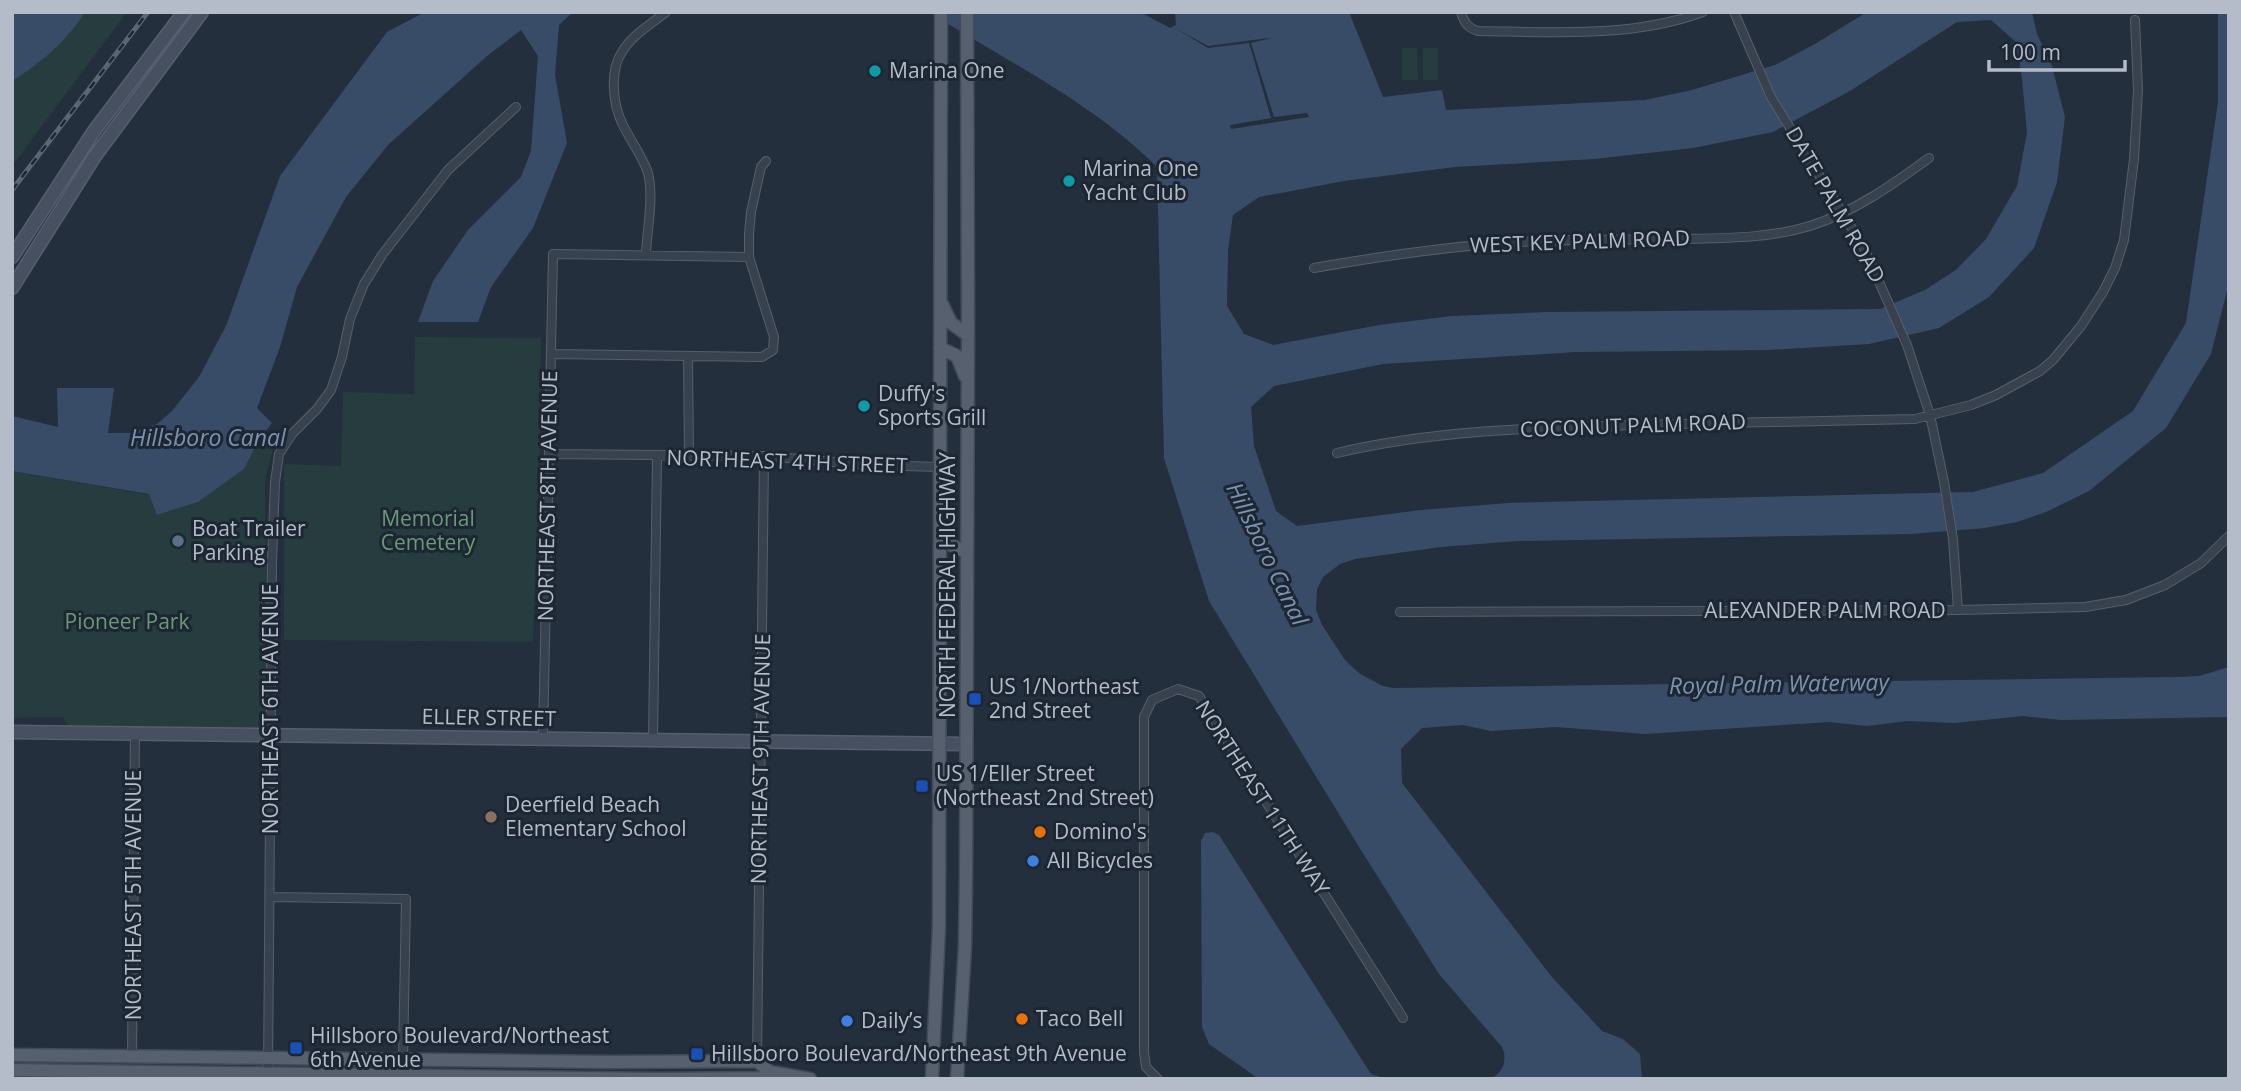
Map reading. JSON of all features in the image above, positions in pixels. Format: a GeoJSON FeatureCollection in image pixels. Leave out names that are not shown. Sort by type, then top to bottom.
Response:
{"type":"FeatureCollection","features":[{"type":"Feature","properties":{"kind":"main road","name":"NORTH FEDERAL HIGHWAY"},"geometry":{"type":"LineString","coordinates":[[932,1079],[939,944],[941,12]]}},
{"type":"Feature","properties":{"kind":"main road","name":"NORTH FEDERAL HIGHWAY"},"geometry":{"type":"LineString","coordinates":[[957,1079],[965,947],[967,12]]}},
{"type":"Feature","properties":{"kind":"main road"},"geometry":{"type":"LineString","coordinates":[[941,301],[951,323],[968,335]]}},
{"type":"Feature","properties":{"kind":"main road"},"geometry":{"type":"LineString","coordinates":[[940,348],[957,356],[968,382]]}},
{"type":"Feature","properties":{"kind":"main road"},"geometry":{"type":"LineString","coordinates":[[940,521],[951,545],[967,552]]}},
{"type":"Feature","properties":{"kind":"main road"},"geometry":{"type":"LineString","coordinates":[[12,1055],[457,1061],[757,1061],[770,1072],[810,1079]]}},
{"type":"Feature","properties":{"kind":"main road"},"geometry":{"type":"LineString","coordinates":[[438,1076],[452,1069],[457,1061]]}},
{"type":"Feature","properties":{"kind":"main road"},"geometry":{"type":"LineString","coordinates":[[12,1070],[130,1075],[714,1079],[762,1078],[770,1072]]}},
{"type":"Feature","properties":{"kind":"street"},"geometry":{"type":"LineString","coordinates":[[12,257],[94,131],[184,12]]}},
{"type":"Feature","properties":{"kind":"street"},"geometry":{"type":"LineString","coordinates":[[12,288],[95,156],[202,12]]}},
{"type":"Feature","properties":{"kind":"street"},"geometry":{"type":"LineString","coordinates":[[666,12],[620,53],[615,86],[616,105],[621,121],[647,171],[650,189],[646,254],[750,257]]}},
{"type":"Feature","properties":{"kind":"street"},"geometry":{"type":"LineString","coordinates":[[1461,12],[1463,21],[1470,29],[1478,32],[1625,30],[1683,19],[1703,12]]}},
{"type":"Feature","properties":{"kind":"street","name":"DATE PALM ROAD"},"geometry":{"type":"LineString","coordinates":[[1734,12],[1771,97],[1864,248],[1907,345],[1930,415],[1944,482],[1953,538],[1958,610]]}},
{"type":"Feature","properties":{"kind":"street","name":"COCONUT PALM ROAD"},"geometry":{"type":"LineString","coordinates":[[1337,453],[1374,444],[1485,431],[1915,419],[1971,405],[1996,395],[2040,371],[2053,360],[2081,326],[2115,268],[2124,240],[2137,120],[2135,20]]}},
{"type":"Feature","properties":{"kind":"street","name":"NORTHEAST 6TH AVENUE"},"geometry":{"type":"LineString","coordinates":[[268,1076],[272,561],[275,482],[279,454],[292,434],[317,409],[331,390],[350,319],[364,284],[382,255],[448,170],[516,107]]}},
{"type":"Feature","properties":{"kind":"street","name":"WEST KEY PALM ROAD"},"geometry":{"type":"LineString","coordinates":[[1314,268],[1418,250],[1461,246],[1753,236],[1802,228],[1843,213],[1891,186],[1929,158]]}},
{"type":"Feature","properties":{"kind":"street"},"geometry":{"type":"LineString","coordinates":[[551,354],[762,357],[773,350],[774,337],[750,257],[749,234],[761,167],[766,161]]}},
{"type":"Feature","properties":{"kind":"street"},"geometry":{"type":"LineString","coordinates":[[12,241],[40,212]]}},
{"type":"Feature","properties":{"kind":"street"},"geometry":{"type":"LineString","coordinates":[[40,212],[37,235],[40,243]]}},
{"type":"Feature","properties":{"kind":"street","name":"NORTHEAST 8TH AVENUE"},"geometry":{"type":"LineString","coordinates":[[543,738],[553,254],[646,254]]}},
{"type":"Feature","properties":{"kind":"street"},"geometry":{"type":"LineString","coordinates":[[688,357],[689,457]]}},
{"type":"Feature","properties":{"kind":"street","name":"NORTHEAST 4TH STREET"},"geometry":{"type":"LineString","coordinates":[[549,454],[764,456],[869,466],[940,467]]}},
{"type":"Feature","properties":{"kind":"street","name":"NORTHEAST 9TH AVENUE"},"geometry":{"type":"LineString","coordinates":[[757,1061],[764,456]]}},
{"type":"Feature","properties":{"kind":"street"},"geometry":{"type":"LineString","coordinates":[[653,739],[657,457]]}},
{"type":"Feature","properties":{"kind":"street","name":"ALEXANDER PALM ROAD"},"geometry":{"type":"LineString","coordinates":[[1400,612],[2085,607],[2126,600],[2156,589],[2201,563],[2229,536]]}},
{"type":"Feature","properties":{"kind":"street","name":"NORTHEAST 11TH WAY"},"geometry":{"type":"LineString","coordinates":[[1158,1079],[1146,1067],[1144,1053],[1144,717],[1152,700],[1178,689],[1199,696],[1403,1018]]}},
{"type":"Feature","properties":{"kind":"street","name":"ELLER STREET"},"geometry":{"type":"LineString","coordinates":[[12,732],[966,744]]}},
{"type":"Feature","properties":{"kind":"street","name":"NORTHEAST 5TH AVENUE"},"geometry":{"type":"LineString","coordinates":[[132,1056],[135,733]]}},
{"type":"Feature","properties":{"kind":"street"},"geometry":{"type":"LineString","coordinates":[[270,897],[406,899],[403,1060]]}},
{"type":"Feature","properties":{"kind":"street"},"geometry":{"type":"LineString","coordinates":[[611,1062],[611,1078]]}},
{"type":"Feature","properties":{"kind":"green space"},"geometry":{"type":"Polygon","coordinates":[[[85,12],[127,12],[12,166],[12,81],[52,50],[85,12]]]}},
{"type":"Feature","properties":{"kind":"green space"},"geometry":{"type":"Polygon","coordinates":[[[1402,48],[1417,48],[1418,80],[1402,80],[1402,48]]]}},
{"type":"Feature","properties":{"kind":"green space"},"geometry":{"type":"Polygon","coordinates":[[[1423,48],[1438,48],[1438,80],[1423,80],[1423,48]]]}},
{"type":"Feature","properties":{"kind":"green space","name":"Memorial Cemetery"},"geometry":{"type":"Polygon","coordinates":[[[415,337],[541,338],[533,642],[284,640],[284,464],[341,466],[343,392],[414,394],[415,337]]]}},
{"type":"Feature","properties":{"kind":"green space","name":"Pioneer Park"},"geometry":{"type":"Polygon","coordinates":[[[260,438],[273,449],[265,479],[271,734],[72,732],[63,717],[12,718],[12,471],[150,495],[158,515],[198,502],[244,469],[260,438]]]}},
{"type":"Feature","properties":{"kind":"water"},"geometry":{"type":"Polygon","coordinates":[[[12,12],[85,12],[53,51],[12,81],[12,12]]]}},
{"type":"Feature","properties":{"kind":"water","name":"Hillsboro Canal"},"geometry":{"type":"Polygon","coordinates":[[[425,12],[573,12],[559,25],[555,75],[567,143],[533,228],[491,287],[478,322],[418,322],[433,281],[468,230],[521,177],[531,151],[538,56],[521,30],[487,56],[388,145],[346,197],[297,287],[280,347],[257,408],[272,423],[260,438],[244,469],[198,502],[157,515],[149,494],[12,471],[12,416],[58,427],[57,388],[114,388],[108,433],[130,433],[157,424],[172,411],[199,377],[226,326],[280,176],[387,32],[425,12]]]}},
{"type":"Feature","properties":{"kind":"water","name":"Royal Palm Waterway"},"geometry":{"type":"Polygon","coordinates":[[[929,12],[1140,12],[1170,28],[1176,25],[1175,12],[1349,12],[1383,97],[1442,90],[1446,110],[1645,100],[1692,90],[1775,65],[1867,12],[2032,12],[2037,34],[2052,66],[2065,117],[2057,182],[2034,248],[1989,297],[1939,328],[1869,344],[1768,350],[1576,352],[1383,364],[1274,386],[1251,407],[1254,446],[1276,511],[1297,526],[1421,510],[1508,503],[1973,492],[2043,473],[2133,411],[2186,323],[2218,102],[2218,12],[2229,12],[2229,283],[2211,354],[2166,428],[2089,491],[2046,512],[2017,522],[1985,528],[1911,534],[1517,541],[1441,547],[1355,559],[1340,564],[1323,577],[1317,589],[1316,610],[1322,625],[1345,660],[1360,674],[1393,688],[2179,677],[2199,676],[2229,667],[2229,717],[2061,720],[2023,716],[1954,723],[1907,721],[1867,726],[1829,722],[1645,734],[1556,727],[1491,731],[1463,725],[1422,728],[1401,749],[1402,783],[1551,976],[1602,1031],[1623,1039],[1640,1054],[1642,1079],[1490,1079],[1503,1066],[1502,1047],[1439,974],[1209,601],[1164,458],[1157,167],[1105,122],[1077,102],[929,12]],[[1991,20],[1957,22],[1850,91],[1773,132],[1693,148],[1594,159],[1455,167],[1344,181],[1259,197],[1233,215],[1228,250],[1227,306],[1244,334],[1273,345],[1379,325],[1452,316],[1547,312],[1880,309],[1925,290],[1956,270],[1986,239],[2017,186],[2027,133],[2016,42],[1991,20]]]}},
{"type":"Feature","properties":{"kind":"water"},"geometry":{"type":"Polygon","coordinates":[[[1213,832],[1219,835],[1371,1074],[1387,1079],[1259,1079],[1209,1044],[1202,1027],[1201,841],[1205,833],[1213,832]]]}},
{"type":"Feature","properties":{"kind":"pier"},"geometry":{"type":"Polygon","coordinates":[[[1175,28],[1208,46],[1275,37],[1251,43],[1274,117],[1307,113],[1309,117],[1231,129],[1230,125],[1271,118],[1249,43],[1208,48],[1175,28]]]}},
{"type":"Feature","properties":{"kind":"railway"},"geometry":{"type":"LineString","coordinates":[[12,190],[148,12]]}},
{"type":"Feature","properties":{"kind":"place","name":"Marina One"},"geometry":{"type":"Point","coordinates":[875,71]}},
{"type":"Feature","properties":{"kind":"place","name":"Marina One Yacht Club"},"geometry":{"type":"Point","coordinates":[1069,181]}},
{"type":"Feature","properties":{"kind":"place","name":"Duffy's Sports Grill"},"geometry":{"type":"Point","coordinates":[864,406]}},
{"type":"Feature","properties":{"kind":"place","name":"Boat Trailer Parking"},"geometry":{"type":"Point","coordinates":[178,541]}},
{"type":"Feature","properties":{"kind":"place","name":"US 1/Northeast 2nd Street"},"geometry":{"type":"Point","coordinates":[975,699]}},
{"type":"Feature","properties":{"kind":"place","name":"US 1/Eller Street (Northeast 2nd Street)"},"geometry":{"type":"Point","coordinates":[922,786]}},
{"type":"Feature","properties":{"kind":"place","name":"Deerfield Beach Elementary School"},"geometry":{"type":"Point","coordinates":[491,817]}},
{"type":"Feature","properties":{"kind":"place","name":"Domino's"},"geometry":{"type":"Point","coordinates":[1040,832]}},
{"type":"Feature","properties":{"kind":"place","name":"All Bicycles"},"geometry":{"type":"Point","coordinates":[1033,861]}},
{"type":"Feature","properties":{"kind":"place","name":"Taco Bell"},"geometry":{"type":"Point","coordinates":[1022,1019]}},
{"type":"Feature","properties":{"kind":"place","name":"Daily’s"},"geometry":{"type":"Point","coordinates":[847,1021]}},
{"type":"Feature","properties":{"kind":"place","name":"Hillsboro Boulevard/Northeast 6th Avenue"},"geometry":{"type":"Point","coordinates":[296,1048]}},
{"type":"Feature","properties":{"kind":"place","name":"Hillsboro Boulevard/Northeast 9th Avenue"},"geometry":{"type":"Point","coordinates":[697,1054]}}]}
